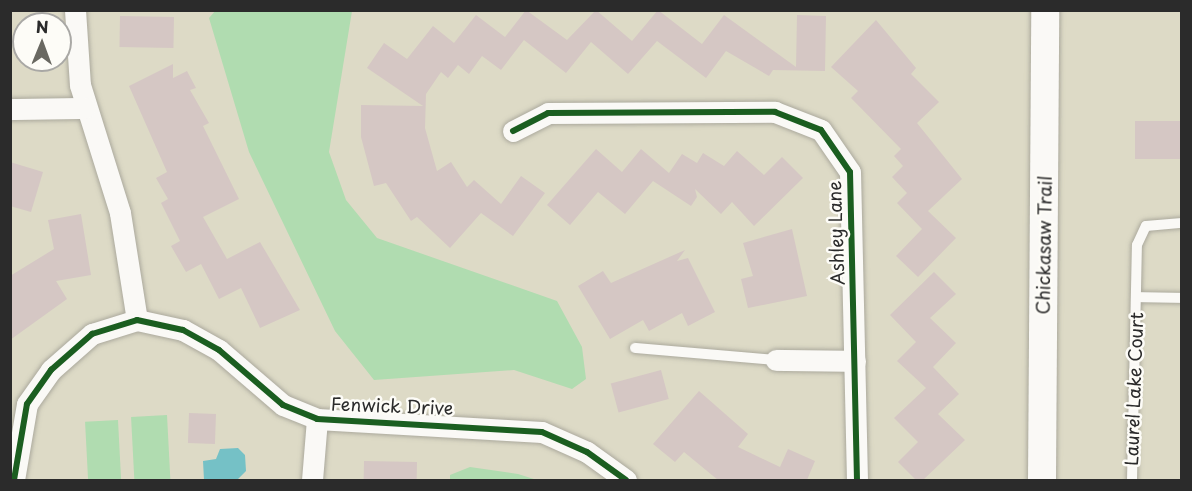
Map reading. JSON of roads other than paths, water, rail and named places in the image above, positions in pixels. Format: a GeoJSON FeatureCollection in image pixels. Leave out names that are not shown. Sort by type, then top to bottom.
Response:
{"type":"FeatureCollection","features":[{"type":"Feature","properties":{"kind":"street"},"geometry":{"type":"LineString","coordinates":[[14,480],[15,428],[27,404],[65,354],[92,334],[137,321],[120,213],[85,108],[76,60],[75,10]]}},
{"type":"Feature","properties":{"kind":"street","name":"Chickasaw Trail"},"geometry":{"type":"LineString","coordinates":[[1042,480],[1045,10]]}},
{"type":"Feature","properties":{"kind":"street"},"geometry":{"type":"LineString","coordinates":[[10,110],[85,108]]}},
{"type":"Feature","properties":{"kind":"street","name":"Ashley Lane"},"geometry":{"type":"LineString","coordinates":[[513,131],[548,113],[751,112],[775,112],[821,130],[850,172],[857,480]]}},
{"type":"Feature","properties":{"kind":"street","name":"Fenwick Drive"},"geometry":{"type":"LineString","coordinates":[[137,321],[183,330],[219,350],[283,405],[317,419],[542,432],[586,452],[626,480]]}},
{"type":"Feature","properties":{"kind":"street"},"geometry":{"type":"LineString","coordinates":[[776,360],[855,361]]}},
{"type":"Feature","properties":{"kind":"street"},"geometry":{"type":"LineString","coordinates":[[312,480],[317,419]]}},
{"type":"Feature","properties":{"kind":"lane","name":"Laurel Lake Court"},"geometry":{"type":"LineString","coordinates":[[1132,480],[1137,245],[1146,226],[1182,223]]}},
{"type":"Feature","properties":{"kind":"lane"},"geometry":{"type":"LineString","coordinates":[[1136,297],[1182,298]]}},
{"type":"Feature","properties":{"kind":"lane"},"geometry":{"type":"LineString","coordinates":[[635,348],[776,360]]}},
{"type":"Feature","properties":{"kind":"water"},"geometry":{"type":"Polygon","coordinates":[[[238,448],[245,455],[246,471],[237,480],[204,480],[203,461],[216,459],[220,449],[238,448]]]}}]}
